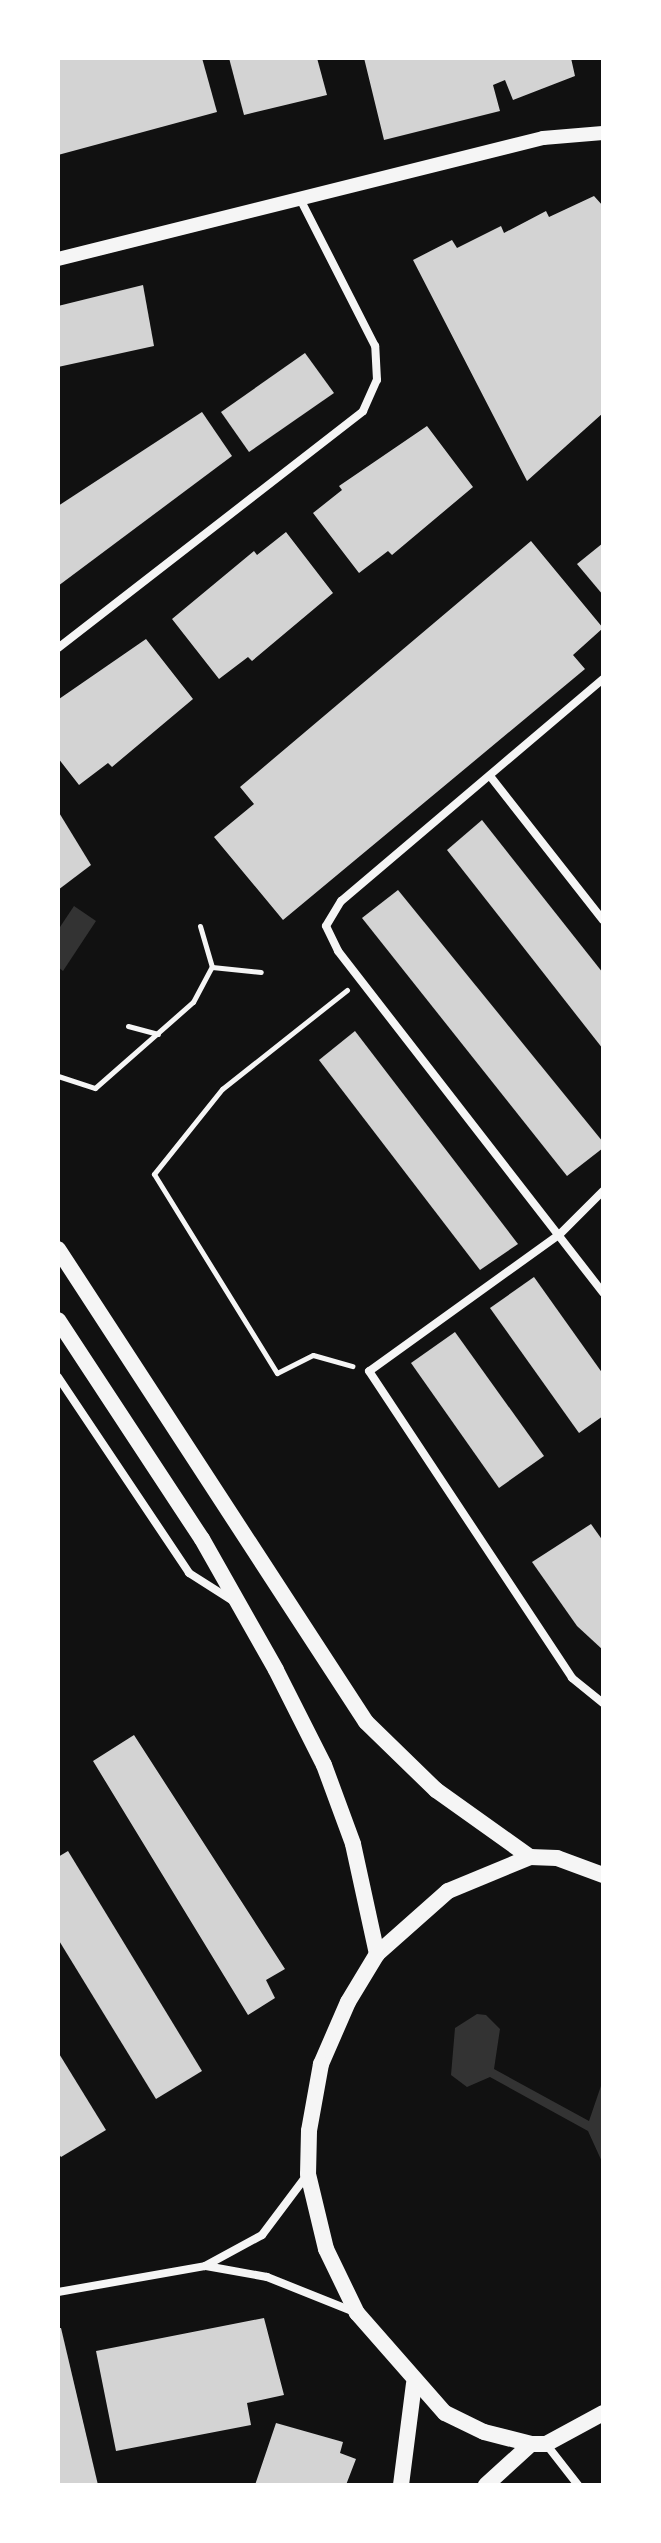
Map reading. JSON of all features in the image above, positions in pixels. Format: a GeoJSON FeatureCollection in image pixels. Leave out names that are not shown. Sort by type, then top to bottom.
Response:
{"type":"FeatureCollection","features":[{"type":"Feature","properties":{"kind":"main road"},"geometry":{"type":"LineString","coordinates":[[58,1249],[366,1722],[436,1790],[530,1857],[599,1869]]}},
{"type":"Feature","properties":{"kind":"main road"},"geometry":{"type":"LineString","coordinates":[[58,1320],[240,1605],[324,1765],[353,1844],[377,1954]]}},
{"type":"Feature","properties":{"kind":"main road"},"geometry":{"type":"LineString","coordinates":[[530,1857],[448,1891],[377,1954],[348,2002],[321,2064],[308,2174],[326,2249],[357,2313],[414,2384],[445,2413],[484,2432],[538,2444]]}},
{"type":"Feature","properties":{"kind":"main road"},"geometry":{"type":"LineString","coordinates":[[401,2485],[414,2384]]}},
{"type":"Feature","properties":{"kind":"main road"},"geometry":{"type":"LineString","coordinates":[[486,2485],[538,2444],[603,2413]]}},
{"type":"Feature","properties":{"kind":"street"},"geometry":{"type":"LineString","coordinates":[[58,259],[301,201],[543,138],[603,133]]}},
{"type":"Feature","properties":{"kind":"street"},"geometry":{"type":"LineString","coordinates":[[58,648],[363,411],[377,380],[375,346],[301,201]]}},
{"type":"Feature","properties":{"kind":"street"},"geometry":{"type":"LineString","coordinates":[[603,679],[341,901],[326,926],[360,980],[603,1293]]}},
{"type":"Feature","properties":{"kind":"street"},"geometry":{"type":"LineString","coordinates":[[490,776],[603,920]]}},
{"type":"Feature","properties":{"kind":"street"},"geometry":{"type":"LineString","coordinates":[[603,1191],[560,1234],[369,1371],[572,1678],[603,1703]]}},
{"type":"Feature","properties":{"kind":"street"},"geometry":{"type":"LineString","coordinates":[[58,1377],[189,1573],[240,1605]]}},
{"type":"Feature","properties":{"kind":"street"},"geometry":{"type":"LineString","coordinates":[[58,2292],[205,2266],[262,2235],[308,2174]]}},
{"type":"Feature","properties":{"kind":"street"},"geometry":{"type":"LineString","coordinates":[[205,2266],[267,2277],[357,2313]]}},
{"type":"Feature","properties":{"kind":"street"},"geometry":{"type":"LineString","coordinates":[[538,2444],[578,2485]]}},
{"type":"Feature","properties":{"kind":"path"},"geometry":{"type":"LineString","coordinates":[[58,1076],[95,1088],[193,1002],[212,967],[200,926]]}},
{"type":"Feature","properties":{"kind":"path"},"geometry":{"type":"LineString","coordinates":[[212,967],[261,972]]}},
{"type":"Feature","properties":{"kind":"path"},"geometry":{"type":"LineString","coordinates":[[360,980],[222,1089],[154,1174],[277,1373],[313,1355],[369,1371]]}},
{"type":"Feature","properties":{"kind":"path"},"geometry":{"type":"LineString","coordinates":[[128,1026],[159,1035]]}},
{"type":"Feature","properties":{"kind":"shaded area"},"geometry":{"type":"Polygon","coordinates":[[[74,906],[96,921],[63,971],[58,967],[58,930],[74,906]]]}},
{"type":"Feature","properties":{"kind":"shaded area"},"geometry":{"type":"Polygon","coordinates":[[[477,2014],[486,2015],[500,2029],[494,2069],[589,2121],[603,2080],[603,2164],[588,2131],[490,2077],[467,2087],[451,2075],[455,2028],[477,2014]]]}},
{"type":"Feature","properties":{"kind":"building"},"geometry":{"type":"Polygon","coordinates":[[[58,58],[202,58],[217,112],[58,155],[58,58]]]}},
{"type":"Feature","properties":{"kind":"building"},"geometry":{"type":"Polygon","coordinates":[[[229,58],[317,58],[327,95],[244,115],[229,58]]]}},
{"type":"Feature","properties":{"kind":"building"},"geometry":{"type":"Polygon","coordinates":[[[364,58],[571,58],[575,76],[513,100],[505,80],[493,85],[500,111],[384,140],[364,58]]]}},
{"type":"Feature","properties":{"kind":"building"},"geometry":{"type":"Polygon","coordinates":[[[594,196],[603,206],[603,413],[527,481],[413,260],[452,240],[457,248],[501,226],[504,233],[546,211],[549,217],[594,196]]]}},
{"type":"Feature","properties":{"kind":"building"},"geometry":{"type":"Polygon","coordinates":[[[143,285],[154,346],[58,367],[58,306],[143,285]]]}},
{"type":"Feature","properties":{"kind":"building"},"geometry":{"type":"Polygon","coordinates":[[[305,353],[334,393],[249,452],[221,412],[305,353]]]}},
{"type":"Feature","properties":{"kind":"building"},"geometry":{"type":"Polygon","coordinates":[[[202,412],[232,456],[58,586],[58,506],[202,412]]]}},
{"type":"Feature","properties":{"kind":"building"},"geometry":{"type":"Polygon","coordinates":[[[427,426],[473,487],[392,555],[388,551],[359,573],[313,513],[342,490],[339,486],[427,426]]]}},
{"type":"Feature","properties":{"kind":"building"},"geometry":{"type":"Polygon","coordinates":[[[286,532],[333,593],[252,661],[248,657],[219,679],[172,619],[254,551],[257,555],[286,532]]]}},
{"type":"Feature","properties":{"kind":"building"},"geometry":{"type":"Polygon","coordinates":[[[531,541],[603,628],[573,655],[585,669],[283,920],[214,837],[254,804],[240,787],[531,541]]]}},
{"type":"Feature","properties":{"kind":"building"},"geometry":{"type":"Polygon","coordinates":[[[603,543],[603,595],[577,564],[603,543]]]}},
{"type":"Feature","properties":{"kind":"building"},"geometry":{"type":"Polygon","coordinates":[[[146,639],[193,699],[112,767],[108,763],[79,785],[58,758],[59,699],[146,639]]]}},
{"type":"Feature","properties":{"kind":"building"},"geometry":{"type":"Polygon","coordinates":[[[58,811],[91,865],[58,890],[58,811]]]}},
{"type":"Feature","properties":{"kind":"building"},"geometry":{"type":"Polygon","coordinates":[[[482,820],[603,973],[603,1049],[447,850],[482,820]]]}},
{"type":"Feature","properties":{"kind":"building"},"geometry":{"type":"Polygon","coordinates":[[[398,890],[603,1142],[603,1148],[567,1176],[362,918],[398,890]]]}},
{"type":"Feature","properties":{"kind":"building"},"geometry":{"type":"Polygon","coordinates":[[[355,1031],[518,1244],[480,1270],[319,1060],[355,1031]]]}},
{"type":"Feature","properties":{"kind":"building"},"geometry":{"type":"Polygon","coordinates":[[[534,1277],[603,1374],[603,1416],[579,1433],[490,1308],[534,1277]]]}},
{"type":"Feature","properties":{"kind":"building"},"geometry":{"type":"Polygon","coordinates":[[[455,1332],[544,1456],[499,1488],[411,1363],[455,1332]]]}},
{"type":"Feature","properties":{"kind":"building"},"geometry":{"type":"Polygon","coordinates":[[[591,1524],[603,1541],[603,1650],[577,1626],[532,1562],[591,1524]]]}},
{"type":"Feature","properties":{"kind":"building"},"geometry":{"type":"Polygon","coordinates":[[[134,1735],[285,1969],[266,1980],[275,1998],[248,2015],[93,1761],[134,1735]]]}},
{"type":"Feature","properties":{"kind":"building"},"geometry":{"type":"Polygon","coordinates":[[[68,1851],[202,2071],[156,2099],[58,1939],[58,1857],[68,1851]]]}},
{"type":"Feature","properties":{"kind":"building"},"geometry":{"type":"Polygon","coordinates":[[[58,2052],[106,2130],[61,2157],[58,2153],[58,2052]]]}},
{"type":"Feature","properties":{"kind":"building"},"geometry":{"type":"Polygon","coordinates":[[[264,2318],[284,2395],[247,2403],[251,2425],[116,2451],[96,2351],[264,2318]]]}},
{"type":"Feature","properties":{"kind":"building"},"geometry":{"type":"Polygon","coordinates":[[[58,2328],[61,2328],[98,2485],[58,2485],[58,2328]]]}},
{"type":"Feature","properties":{"kind":"building"},"geometry":{"type":"Polygon","coordinates":[[[276,2423],[343,2442],[340,2453],[356,2459],[346,2485],[255,2485],[276,2423]]]}}]}
